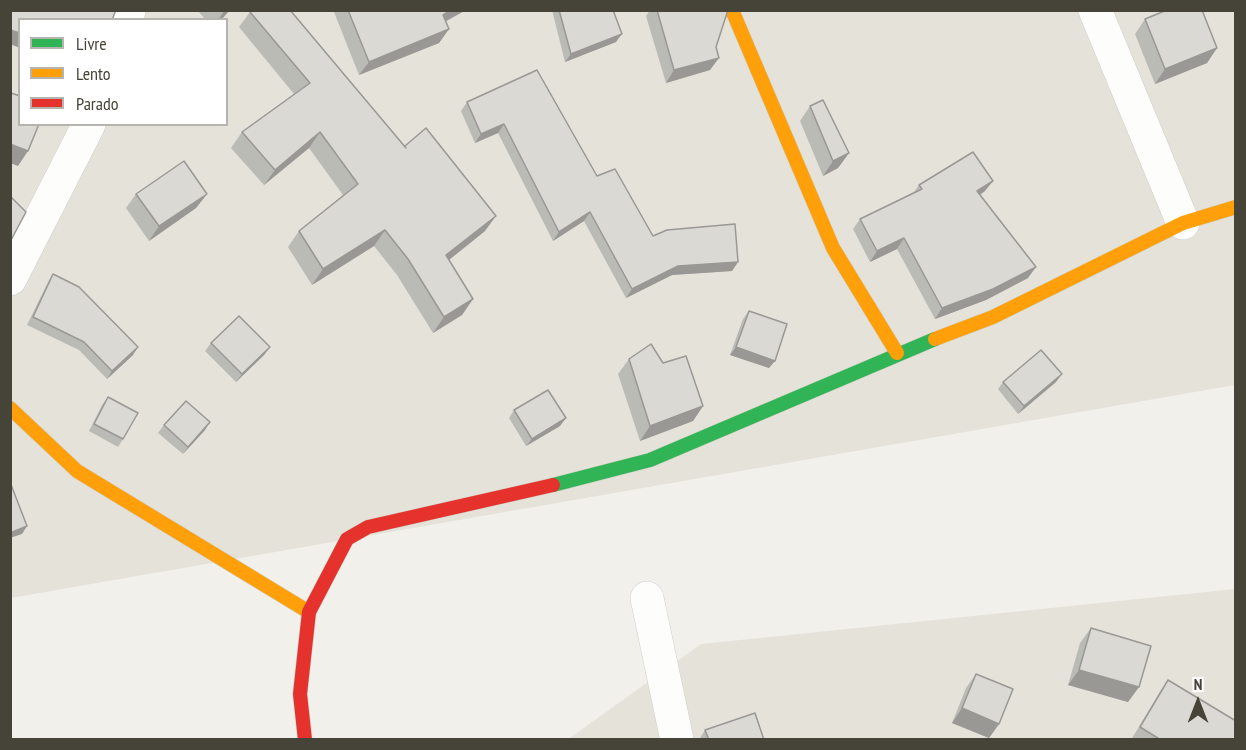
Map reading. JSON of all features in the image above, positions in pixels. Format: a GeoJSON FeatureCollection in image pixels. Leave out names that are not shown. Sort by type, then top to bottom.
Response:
{"type":"FeatureCollection","features":[{"type":"Feature","properties":{"kind":"street"},"geometry":{"type":"LineString","coordinates":[[732,10],[833,248],[897,353]]}},
{"type":"Feature","properties":{"kind":"street"},"geometry":{"type":"LineString","coordinates":[[1095,10],[1183,223]]}},
{"type":"Feature","properties":{"kind":"street"},"geometry":{"type":"LineString","coordinates":[[10,279],[88,126]]}},
{"type":"Feature","properties":{"kind":"street"},"geometry":{"type":"LineString","coordinates":[[305,740],[300,694],[309,612],[347,539],[368,526],[616,470],[650,460],[897,353],[993,317],[1183,223],[1236,207]]}},
{"type":"Feature","properties":{"kind":"street"},"geometry":{"type":"LineString","coordinates":[[10,408],[77,471],[309,612]]}},
{"type":"Feature","properties":{"kind":"street"},"geometry":{"type":"LineString","coordinates":[[647,598],[677,740]]}},
{"type":"Feature","properties":{"kind":"shaded area"},"geometry":{"type":"Polygon","coordinates":[[[11,11],[1235,11],[1235,385],[11,598],[11,11]]]}},
{"type":"Feature","properties":{"kind":"shaded area"},"geometry":{"type":"Polygon","coordinates":[[[1235,589],[1235,739],[567,740],[701,644],[1235,589]]]}},
{"type":"Feature","properties":{"kind":"building"},"geometry":{"type":"Polygon","coordinates":[[[10,10],[116,10],[113,18],[18,18],[18,32],[10,30],[10,10]]]}},
{"type":"Feature","properties":{"kind":"building"},"geometry":{"type":"Polygon","coordinates":[[[252,10],[290,10],[406,148],[405,146],[426,128],[496,216],[446,255],[473,299],[444,317],[408,259],[385,230],[323,269],[299,231],[358,184],[320,132],[275,170],[242,132],[310,83],[250,12],[252,10]]]}},
{"type":"Feature","properties":{"kind":"building"},"geometry":{"type":"Polygon","coordinates":[[[348,10],[450,10],[443,15],[449,29],[369,62],[348,10]]]}},
{"type":"Feature","properties":{"kind":"building"},"geometry":{"type":"Polygon","coordinates":[[[559,10],[613,10],[622,34],[571,54],[559,10]]]}},
{"type":"Feature","properties":{"kind":"building"},"geometry":{"type":"Polygon","coordinates":[[[657,10],[726,10],[716,47],[719,58],[674,70],[657,10]]]}},
{"type":"Feature","properties":{"kind":"building"},"geometry":{"type":"Polygon","coordinates":[[[1167,10],[1202,10],[1217,48],[1165,69],[1145,19],[1167,10]]]}},
{"type":"Feature","properties":{"kind":"building"},"geometry":{"type":"Polygon","coordinates":[[[537,70],[597,176],[615,169],[653,236],[667,230],[735,224],[738,262],[678,266],[632,289],[590,212],[559,232],[504,124],[481,134],[467,102],[537,70]]]}},
{"type":"Feature","properties":{"kind":"building"},"geometry":{"type":"Polygon","coordinates":[[[11,93],[18,95],[18,126],[38,126],[28,151],[10,144],[11,93]]]}},
{"type":"Feature","properties":{"kind":"building"},"geometry":{"type":"Polygon","coordinates":[[[823,100],[849,153],[833,161],[810,106],[823,100]]]}},
{"type":"Feature","properties":{"kind":"building"},"geometry":{"type":"Polygon","coordinates":[[[973,152],[993,181],[977,191],[1036,267],[993,289],[942,308],[904,238],[877,251],[860,219],[922,189],[919,185],[973,152]]]}},
{"type":"Feature","properties":{"kind":"building"},"geometry":{"type":"Polygon","coordinates":[[[184,161],[207,194],[159,226],[136,194],[184,161]]]}},
{"type":"Feature","properties":{"kind":"building"},"geometry":{"type":"Polygon","coordinates":[[[10,196],[26,212],[10,242],[10,196]]]}},
{"type":"Feature","properties":{"kind":"building"},"geometry":{"type":"Polygon","coordinates":[[[53,274],[79,287],[138,347],[112,371],[84,342],[33,317],[53,274]]]}},
{"type":"Feature","properties":{"kind":"building"},"geometry":{"type":"Polygon","coordinates":[[[749,311],[787,324],[775,361],[736,347],[749,311]]]}},
{"type":"Feature","properties":{"kind":"building"},"geometry":{"type":"Polygon","coordinates":[[[239,316],[270,347],[242,374],[211,343],[239,316]]]}},
{"type":"Feature","properties":{"kind":"building"},"geometry":{"type":"Polygon","coordinates":[[[651,344],[663,363],[686,356],[703,406],[650,426],[629,359],[651,344]]]}},
{"type":"Feature","properties":{"kind":"building"},"geometry":{"type":"Polygon","coordinates":[[[1041,350],[1062,374],[1024,406],[1003,382],[1041,350]]]}},
{"type":"Feature","properties":{"kind":"building"},"geometry":{"type":"Polygon","coordinates":[[[548,390],[566,418],[532,439],[514,410],[548,390]]]}},
{"type":"Feature","properties":{"kind":"building"},"geometry":{"type":"Polygon","coordinates":[[[108,397],[138,413],[123,439],[94,424],[108,397]]]}},
{"type":"Feature","properties":{"kind":"building"},"geometry":{"type":"Polygon","coordinates":[[[186,401],[210,422],[188,447],[164,425],[186,401]]]}},
{"type":"Feature","properties":{"kind":"building"},"geometry":{"type":"Polygon","coordinates":[[[10,482],[27,526],[10,533],[10,482]]]}},
{"type":"Feature","properties":{"kind":"building"},"geometry":{"type":"Polygon","coordinates":[[[1091,628],[1151,646],[1139,687],[1079,670],[1091,628]]]}},
{"type":"Feature","properties":{"kind":"building"},"geometry":{"type":"Polygon","coordinates":[[[976,674],[1013,689],[999,724],[962,708],[976,674]]]}},
{"type":"Feature","properties":{"kind":"building"},"geometry":{"type":"Polygon","coordinates":[[[1168,680],[1236,721],[1236,740],[1161,740],[1140,727],[1168,680]]]}},
{"type":"Feature","properties":{"kind":"building"},"geometry":{"type":"Polygon","coordinates":[[[755,713],[764,740],[709,740],[705,730],[755,713]]]}},
{"type":"Feature","properties":{"kind":"traffic: fast"},"geometry":{"type":"LineString","coordinates":[[553,485],[650,460],[935,339]]}},
{"type":"Feature","properties":{"kind":"traffic: slow"},"geometry":{"type":"LineString","coordinates":[[732,10],[833,248],[897,353]]}},
{"type":"Feature","properties":{"kind":"traffic: slow"},"geometry":{"type":"LineString","coordinates":[[935,339],[993,317],[1183,223],[1236,207]]}},
{"type":"Feature","properties":{"kind":"traffic: slow"},"geometry":{"type":"LineString","coordinates":[[10,408],[77,471],[309,612]]}},
{"type":"Feature","properties":{"kind":"traffic: jam"},"geometry":{"type":"LineString","coordinates":[[305,740],[300,694],[309,612],[347,539],[368,527],[553,485]]}}]}
